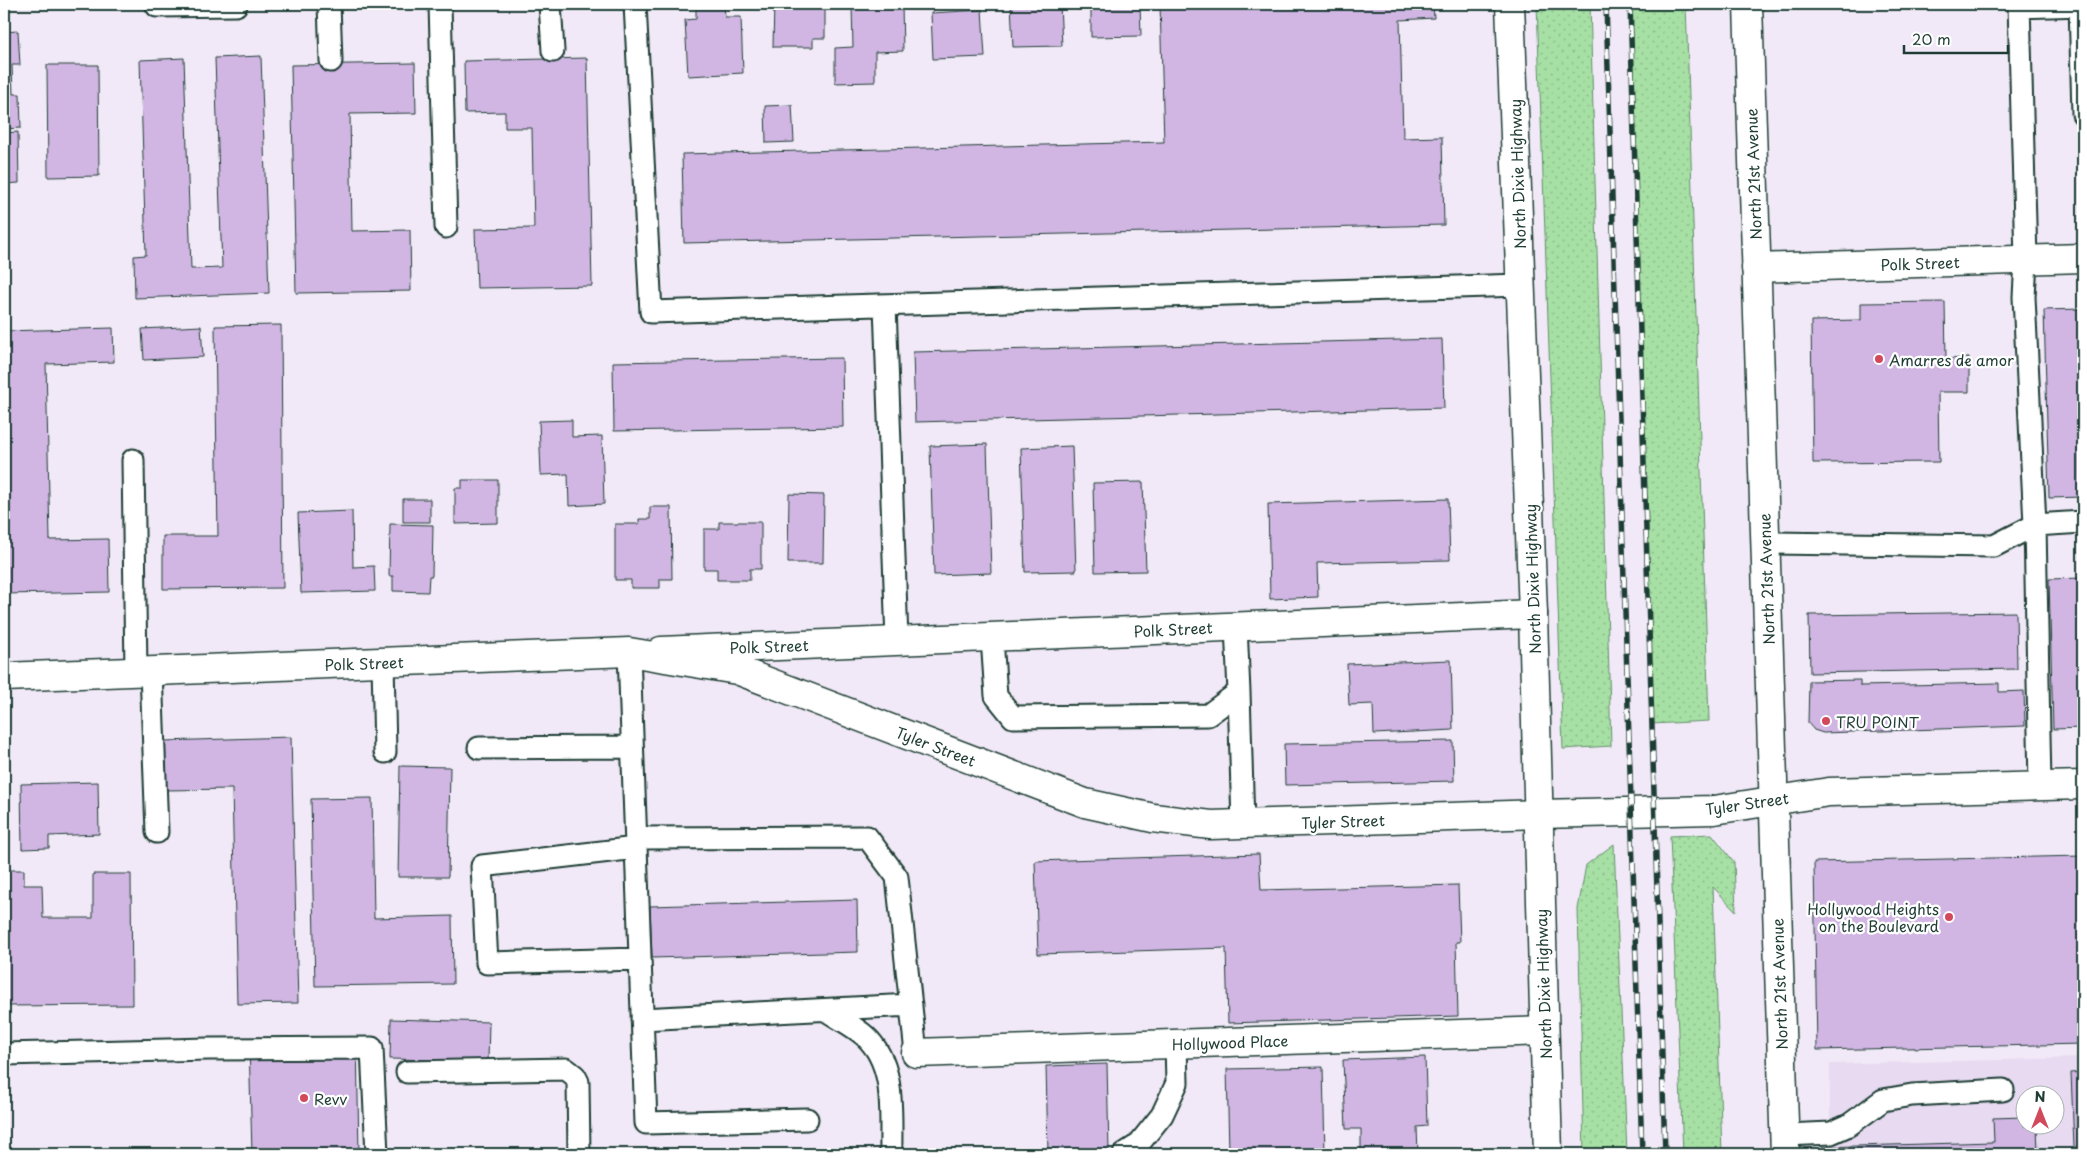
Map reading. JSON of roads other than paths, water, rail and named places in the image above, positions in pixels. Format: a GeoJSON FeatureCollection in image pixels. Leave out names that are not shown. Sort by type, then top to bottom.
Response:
{"type":"FeatureCollection","features":[{"type":"Feature","properties":{"kind":"main road","name":"North Dixie Highway"},"geometry":{"type":"LineString","coordinates":[[1510,4],[1533,614],[1548,1154]]}},
{"type":"Feature","properties":{"kind":"main road","name":"North 21st Avenue"},"geometry":{"type":"LineString","coordinates":[[1748,4],[1785,1145]]}},
{"type":"Feature","properties":{"kind":"main road","name":"Polk Street"},"geometry":{"type":"LineString","coordinates":[[1756,268],[2083,258]]}},
{"type":"Feature","properties":{"kind":"main road","name":"Polk Street"},"geometry":{"type":"LineString","coordinates":[[4,677],[992,638],[1533,614]]}},
{"type":"Feature","properties":{"kind":"main road","name":"Tyler Street"},"geometry":{"type":"LineString","coordinates":[[629,652],[737,670],[1085,803],[1153,818],[1211,825],[1714,810],[1829,792],[2083,785]]}},
{"type":"Feature","properties":{"kind":"main road","name":"Hollywood Place"},"geometry":{"type":"LineString","coordinates":[[916,1054],[1544,1031]]}},
{"type":"Feature","properties":{"kind":"lane"},"geometry":{"type":"LineString","coordinates":[[329,4],[331,61]]}},
{"type":"Feature","properties":{"kind":"lane"},"geometry":{"type":"LineString","coordinates":[[440,4],[446,227]]}},
{"type":"Feature","properties":{"kind":"lane"},"geometry":{"type":"LineString","coordinates":[[550,4],[553,51]]}},
{"type":"Feature","properties":{"kind":"lane"},"geometry":{"type":"LineString","coordinates":[[635,4],[651,312],[1521,285]]}},
{"type":"Feature","properties":{"kind":"lane"},"geometry":{"type":"LineString","coordinates":[[157,6],[236,5]]}},
{"type":"Feature","properties":{"kind":"lane"},"geometry":{"type":"LineString","coordinates":[[2040,786],[2035,525],[2024,297],[2026,260],[2019,6],[2081,5],[2083,114]]}},
{"type":"Feature","properties":{"kind":"lane"},"geometry":{"type":"LineString","coordinates":[[885,305],[897,641]]}},
{"type":"Feature","properties":{"kind":"lane"},"geometry":{"type":"LineString","coordinates":[[134,460],[143,671],[158,832]]}},
{"type":"Feature","properties":{"kind":"lane"},"geometry":{"type":"LineString","coordinates":[[1765,543],[1994,546],[2035,525],[2083,522]]}},
{"type":"Feature","properties":{"kind":"lane"},"geometry":{"type":"LineString","coordinates":[[1236,626],[1242,824]]}},
{"type":"Feature","properties":{"kind":"lane"},"geometry":{"type":"LineString","coordinates":[[992,638],[996,696],[1013,717],[1208,715],[1239,692]]}},
{"type":"Feature","properties":{"kind":"lane"},"geometry":{"type":"LineString","coordinates":[[629,652],[646,1123],[806,1119]]}},
{"type":"Feature","properties":{"kind":"lane"},"geometry":{"type":"LineString","coordinates":[[382,662],[385,752]]}},
{"type":"Feature","properties":{"kind":"lane"},"geometry":{"type":"LineString","coordinates":[[479,748],[632,747]]}},
{"type":"Feature","properties":{"kind":"lane"},"geometry":{"type":"LineString","coordinates":[[640,959],[487,963],[482,866],[636,843],[867,837],[897,877],[916,1054]]}},
{"type":"Feature","properties":{"kind":"lane"},"geometry":{"type":"LineString","coordinates":[[642,1019],[911,1006]]}},
{"type":"Feature","properties":{"kind":"lane"},"geometry":{"type":"LineString","coordinates":[[826,1010],[866,1037],[880,1058],[890,1086],[891,1154]]}},
{"type":"Feature","properties":{"kind":"lane"},"geometry":{"type":"LineString","coordinates":[[1124,1154],[1138,1145],[1162,1115],[1174,1091],[1177,1083],[1176,1044]]}},
{"type":"Feature","properties":{"kind":"lane"},"geometry":{"type":"LineString","coordinates":[[4,1054],[208,1049],[372,1048],[377,1154]]}},
{"type":"Feature","properties":{"kind":"lane"},"geometry":{"type":"LineString","coordinates":[[407,1072],[566,1069],[575,1076],[578,1082],[579,1154]]}},
{"type":"Feature","properties":{"kind":"lane"},"geometry":{"type":"LineString","coordinates":[[1785,1145],[1831,1133],[1849,1124],[1883,1100],[1912,1095],[2003,1090]]}},
{"type":"Feature","properties":{"kind":"railway"},"geometry":{"type":"LineString","coordinates":[[1606,4],[1642,1154]]}},
{"type":"Feature","properties":{"kind":"railway"},"geometry":{"type":"LineString","coordinates":[[1630,4],[1665,1154]]}},
{"type":"Feature","properties":{"kind":"place","name":"Amarres de amor"},"geometry":{"type":"Point","coordinates":[1879,359]}},
{"type":"Feature","properties":{"kind":"place","name":"TRU POINT"},"geometry":{"type":"Point","coordinates":[1826,721]}},
{"type":"Feature","properties":{"kind":"place","name":"Hollywood Heights on the Boulevard"},"geometry":{"type":"Point","coordinates":[1949,917]}},
{"type":"Feature","properties":{"kind":"place","name":"Revv"},"geometry":{"type":"Point","coordinates":[304,1098]}}]}
